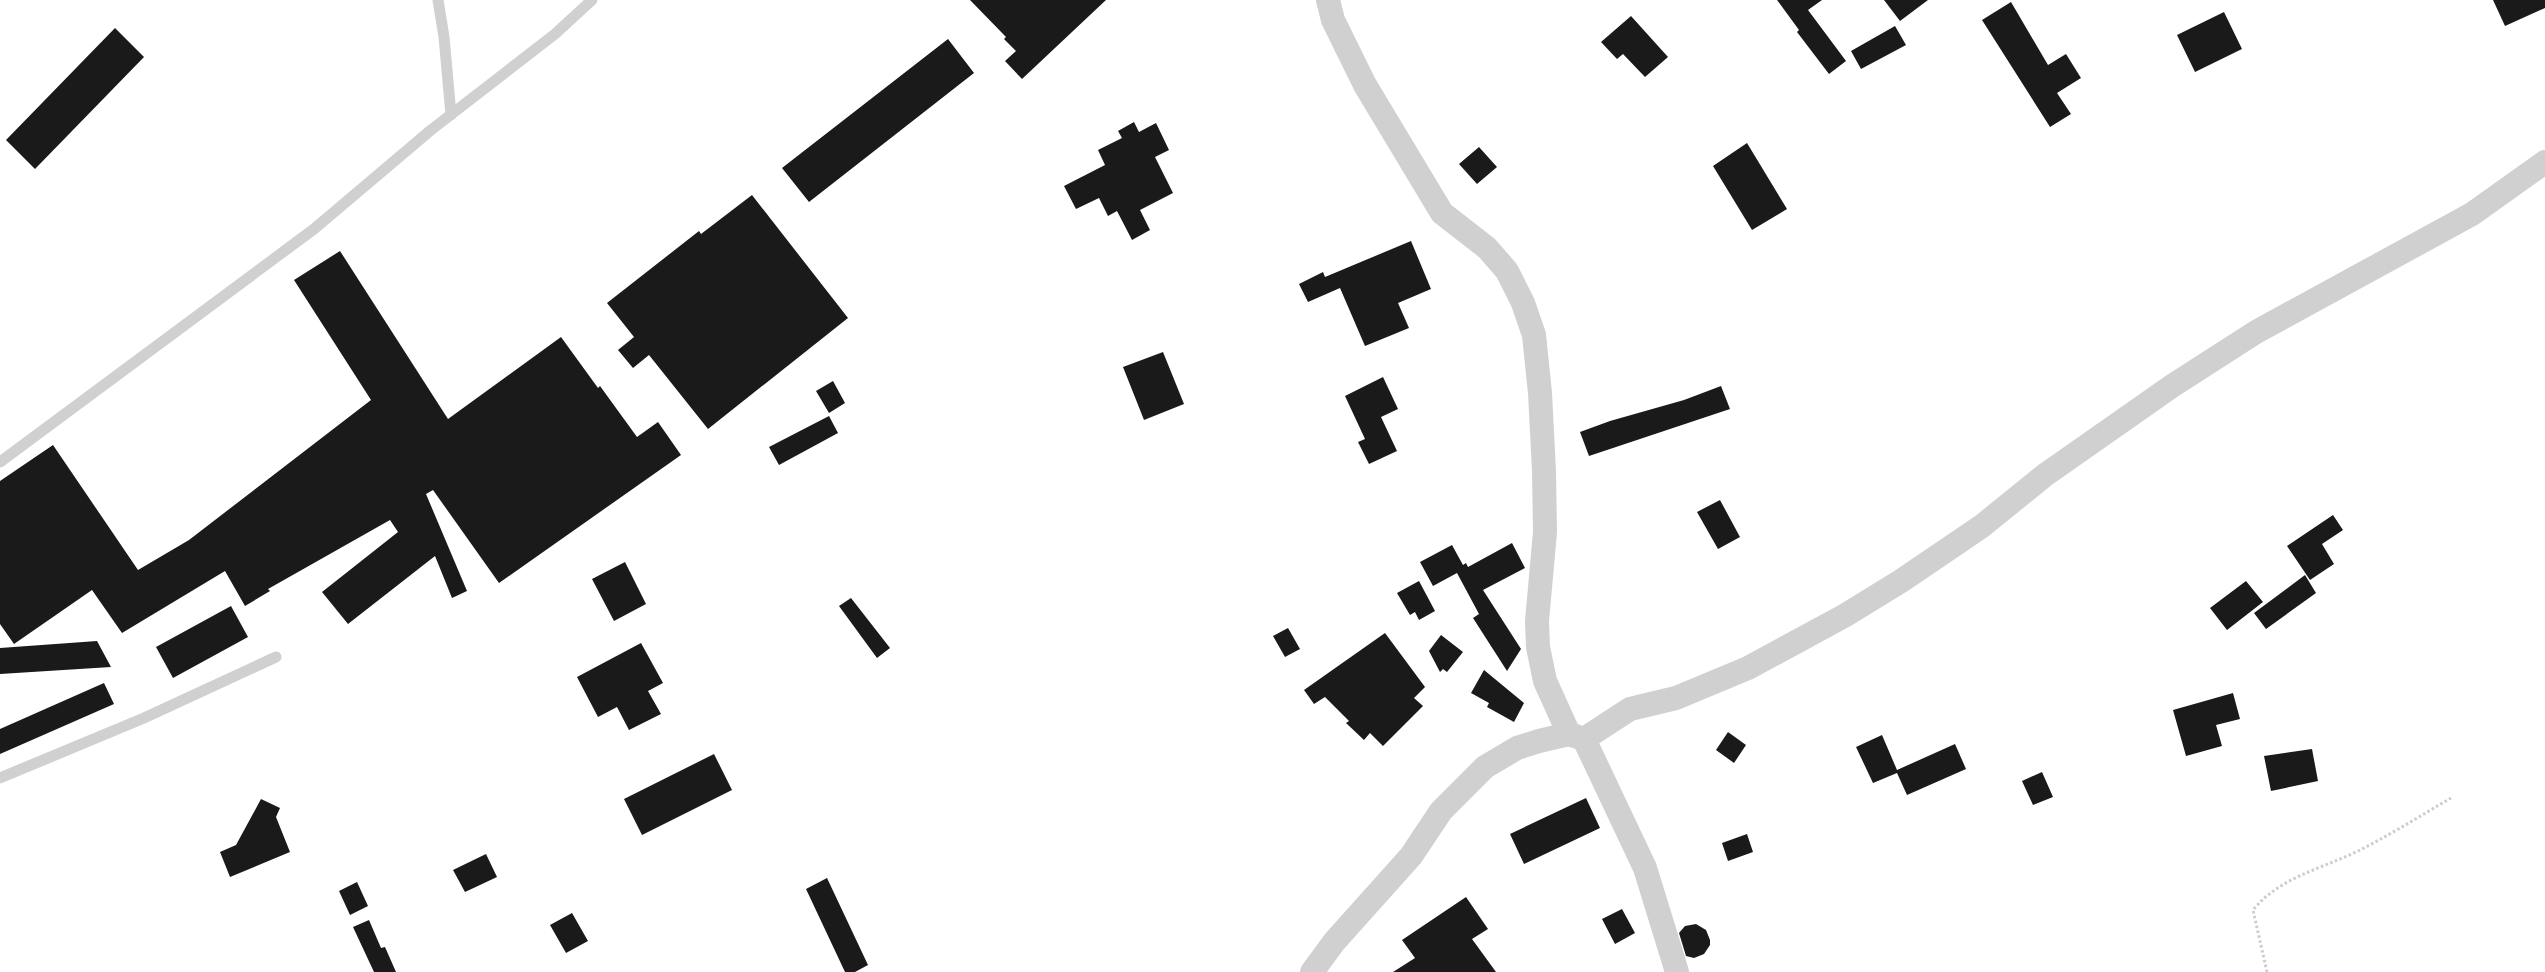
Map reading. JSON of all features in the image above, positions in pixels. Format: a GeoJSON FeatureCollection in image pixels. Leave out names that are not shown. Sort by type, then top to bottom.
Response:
{"type":"FeatureCollection","features":[{"type":"Feature","properties":{"kind":"street"},"geometry":{"type":"LineString","coordinates":[[1328,0],[1333,20],[1365,85],[1442,213],[1487,248],[1507,271],[1524,303],[1534,335],[1540,393],[1543,461],[1545,532],[1537,621],[1538,647],[1546,681],[1645,868],[1676,972]]}},
{"type":"Feature","properties":{"kind":"street"},"geometry":{"type":"LineString","coordinates":[[1312,972],[1334,942],[1411,856],[1441,811],[1485,767],[1517,748],[1576,736],[1630,709],[1676,698],[1748,668],[1844,616],[1901,581],[1982,526],[2045,475],[2179,382],[2256,332],[2472,214],[2545,162]]}},
{"type":"Feature","properties":{"kind":"lane"},"geometry":{"type":"LineString","coordinates":[[438,0],[444,37],[451,114]]}},
{"type":"Feature","properties":{"kind":"lane"},"geometry":{"type":"LineString","coordinates":[[0,462],[314,229],[451,114],[555,34],[592,0]]}},
{"type":"Feature","properties":{"kind":"lane"},"geometry":{"type":"LineString","coordinates":[[0,778],[144,718],[276,657]]}},
{"type":"Feature","properties":{"kind":"path"},"geometry":{"type":"LineString","coordinates":[[2267,972],[2252,910],[2265,895],[2299,876],[2358,851],[2451,798]]}},
{"type":"Feature","properties":{"kind":"building"},"geometry":{"type":"Polygon","coordinates":[[[970,0],[1106,0],[1022,79],[1005,61],[1016,51],[1004,39],[1006,37],[970,0]]]}},
{"type":"Feature","properties":{"kind":"building"},"geometry":{"type":"Polygon","coordinates":[[[1777,0],[1822,0],[1808,10],[1846,61],[1829,74],[1797,32],[1799,30],[1777,0]]]}},
{"type":"Feature","properties":{"kind":"building"},"geometry":{"type":"Polygon","coordinates":[[[1884,0],[1928,0],[1900,21],[1884,0]]]}},
{"type":"Feature","properties":{"kind":"building"},"geometry":{"type":"Polygon","coordinates":[[[2493,0],[2545,0],[2545,8],[2505,26],[2493,0]]]}},
{"type":"Feature","properties":{"kind":"building"},"geometry":{"type":"Polygon","coordinates":[[[2011,2],[2048,65],[2066,54],[2081,78],[2057,93],[2071,114],[2050,127],[1982,20],[2011,2]]]}},
{"type":"Feature","properties":{"kind":"building"},"geometry":{"type":"Polygon","coordinates":[[[2224,12],[2242,49],[2195,72],[2177,35],[2224,12]]]}},
{"type":"Feature","properties":{"kind":"building"},"geometry":{"type":"Polygon","coordinates":[[[1631,16],[1668,57],[1645,77],[1623,54],[1617,59],[1601,42],[1631,16]]]}},
{"type":"Feature","properties":{"kind":"building"},"geometry":{"type":"Polygon","coordinates":[[[1895,26],[1906,45],[1861,69],[1851,51],[1895,26]]]}},
{"type":"Feature","properties":{"kind":"building"},"geometry":{"type":"Polygon","coordinates":[[[115,28],[144,57],[35,169],[6,140],[115,28]]]}},
{"type":"Feature","properties":{"kind":"building"},"geometry":{"type":"Polygon","coordinates":[[[948,39],[974,73],[809,202],[782,168],[948,39]]]}},
{"type":"Feature","properties":{"kind":"building"},"geometry":{"type":"Polygon","coordinates":[[[1134,122],[1139,132],[1156,123],[1169,150],[1155,157],[1173,193],[1140,210],[1150,230],[1132,240],[1117,211],[1108,216],[1099,198],[1076,209],[1064,186],[1105,165],[1098,150],[1122,138],[1118,131],[1134,122]]]}},
{"type":"Feature","properties":{"kind":"building"},"geometry":{"type":"Polygon","coordinates":[[[1747,143],[1787,209],[1752,230],[1713,166],[1747,143]]]}},
{"type":"Feature","properties":{"kind":"building"},"geometry":{"type":"Polygon","coordinates":[[[1479,147],[1497,167],[1477,184],[1459,164],[1479,147]]]}},
{"type":"Feature","properties":{"kind":"building"},"geometry":{"type":"Polygon","coordinates":[[[752,195],[848,318],[708,429],[649,355],[633,368],[618,350],[634,337],[607,303],[699,231],[701,234],[752,195]]]}},
{"type":"Feature","properties":{"kind":"building"},"geometry":{"type":"Polygon","coordinates":[[[1411,241],[1431,289],[1398,303],[1409,328],[1365,346],[1340,288],[1308,302],[1299,284],[1323,272],[1325,277],[1411,241]]]}},
{"type":"Feature","properties":{"kind":"building"},"geometry":{"type":"Polygon","coordinates":[[[340,251],[448,419],[561,337],[637,437],[658,422],[681,455],[499,583],[433,490],[426,494],[467,591],[452,598],[435,556],[348,624],[322,592],[398,532],[390,520],[268,589],[270,591],[245,606],[225,571],[122,633],[92,590],[14,644],[0,624],[0,481],[53,445],[138,570],[189,540],[371,400],[294,280],[340,251]]]}},
{"type":"Feature","properties":{"kind":"building"},"geometry":{"type":"Polygon","coordinates":[[[1163,352],[1184,404],[1144,420],[1123,367],[1163,352]]]}},
{"type":"Feature","properties":{"kind":"building"},"geometry":{"type":"Polygon","coordinates":[[[1383,377],[1398,409],[1381,417],[1397,451],[1369,464],[1358,442],[1365,439],[1345,396],[1383,377]]]}},
{"type":"Feature","properties":{"kind":"building"},"geometry":{"type":"Polygon","coordinates":[[[833,381],[845,403],[829,413],[816,391],[833,381]]]}},
{"type":"Feature","properties":{"kind":"building"},"geometry":{"type":"Polygon","coordinates":[[[1721,386],[1730,409],[1589,456],[1580,432],[1610,421],[1684,400],[1721,386]]]}},
{"type":"Feature","properties":{"kind":"building"},"geometry":{"type":"Polygon","coordinates":[[[829,416],[838,433],[779,465],[769,447],[829,416]]]}},
{"type":"Feature","properties":{"kind":"building"},"geometry":{"type":"Polygon","coordinates":[[[1720,500],[1740,537],[1718,549],[1697,512],[1720,500]]]}},
{"type":"Feature","properties":{"kind":"building"},"geometry":{"type":"Polygon","coordinates":[[[2333,515],[2343,530],[2322,544],[2334,564],[2310,580],[2287,546],[2333,515]]]}},
{"type":"Feature","properties":{"kind":"building"},"geometry":{"type":"Polygon","coordinates":[[[1512,543],[1525,568],[1483,590],[1521,649],[1507,671],[1473,618],[1479,614],[1457,573],[1433,586],[1420,562],[1452,545],[1463,565],[1466,563],[1468,567],[1512,543]]]}},
{"type":"Feature","properties":{"kind":"building"},"geometry":{"type":"Polygon","coordinates":[[[625,562],[646,604],[614,621],[592,579],[625,562]]]}},
{"type":"Feature","properties":{"kind":"building"},"geometry":{"type":"Polygon","coordinates":[[[2305,575],[2316,593],[2266,629],[2254,613],[2305,575]]]}},
{"type":"Feature","properties":{"kind":"building"},"geometry":{"type":"Polygon","coordinates":[[[1419,581],[1435,611],[1419,620],[1415,612],[1410,615],[1397,593],[1419,581]]]}},
{"type":"Feature","properties":{"kind":"building"},"geometry":{"type":"Polygon","coordinates":[[[2246,581],[2263,602],[2227,630],[2210,608],[2246,581]]]}},
{"type":"Feature","properties":{"kind":"building"},"geometry":{"type":"Polygon","coordinates":[[[851,598],[890,648],[877,658],[839,606],[851,598]]]}},
{"type":"Feature","properties":{"kind":"building"},"geometry":{"type":"Polygon","coordinates":[[[231,606],[248,637],[173,678],[156,647],[231,606]]]}},
{"type":"Feature","properties":{"kind":"building"},"geometry":{"type":"Polygon","coordinates":[[[1288,628],[1300,649],[1285,657],[1273,636],[1288,628]]]}},
{"type":"Feature","properties":{"kind":"building"},"geometry":{"type":"Polygon","coordinates":[[[1385,633],[1425,687],[1414,698],[1423,706],[1383,746],[1370,733],[1364,740],[1346,723],[1349,721],[1325,697],[1314,704],[1304,690],[1385,633]]]}},
{"type":"Feature","properties":{"kind":"building"},"geometry":{"type":"Polygon","coordinates":[[[1441,635],[1463,652],[1447,672],[1443,669],[1440,672],[1429,651],[1441,635]]]}},
{"type":"Feature","properties":{"kind":"building"},"geometry":{"type":"Polygon","coordinates":[[[97,641],[111,667],[0,674],[0,648],[97,641]]]}},
{"type":"Feature","properties":{"kind":"building"},"geometry":{"type":"Polygon","coordinates":[[[641,643],[663,683],[648,691],[661,714],[629,730],[617,707],[598,717],[577,677],[641,643]]]}},
{"type":"Feature","properties":{"kind":"building"},"geometry":{"type":"Polygon","coordinates":[[[1484,670],[1524,703],[1514,722],[1487,707],[1489,703],[1471,693],[1484,670]]]}},
{"type":"Feature","properties":{"kind":"building"},"geometry":{"type":"Polygon","coordinates":[[[104,683],[114,704],[0,754],[0,729],[104,683]]]}},
{"type":"Feature","properties":{"kind":"building"},"geometry":{"type":"Polygon","coordinates":[[[2233,693],[2240,719],[2216,725],[2222,746],[2186,756],[2173,710],[2233,693]]]}},
{"type":"Feature","properties":{"kind":"building"},"geometry":{"type":"Polygon","coordinates":[[[1728,732],[1746,745],[1734,763],[1716,750],[1728,732]]]}},
{"type":"Feature","properties":{"kind":"building"},"geometry":{"type":"Polygon","coordinates":[[[1882,735],[1897,770],[1955,744],[1966,769],[1907,795],[1897,773],[1873,783],[1856,747],[1882,735]]]}},
{"type":"Feature","properties":{"kind":"building"},"geometry":{"type":"Polygon","coordinates":[[[2312,749],[2318,781],[2271,791],[2264,756],[2312,749]]]}},
{"type":"Feature","properties":{"kind":"building"},"geometry":{"type":"Polygon","coordinates":[[[714,754],[732,790],[642,835],[624,799],[714,754]]]}},
{"type":"Feature","properties":{"kind":"building"},"geometry":{"type":"Polygon","coordinates":[[[2042,772],[2053,797],[2033,805],[2022,781],[2042,772]]]}},
{"type":"Feature","properties":{"kind":"building"},"geometry":{"type":"Polygon","coordinates":[[[1586,798],[1600,828],[1524,864],[1510,834],[1586,798]]]}},
{"type":"Feature","properties":{"kind":"building"},"geometry":{"type":"Polygon","coordinates":[[[261,799],[280,808],[276,817],[290,852],[230,877],[220,852],[236,845],[261,799]]]}},
{"type":"Feature","properties":{"kind":"building"},"geometry":{"type":"Polygon","coordinates":[[[1747,834],[1753,852],[1728,861],[1722,843],[1747,834]]]}},
{"type":"Feature","properties":{"kind":"building"},"geometry":{"type":"Polygon","coordinates":[[[486,854],[497,877],[465,892],[453,870],[486,854]]]}},
{"type":"Feature","properties":{"kind":"building"},"geometry":{"type":"Polygon","coordinates":[[[827,878],[868,965],[855,972],[845,972],[806,889],[827,878]]]}},
{"type":"Feature","properties":{"kind":"building"},"geometry":{"type":"Polygon","coordinates":[[[357,882],[368,906],[350,915],[339,891],[357,882]]]}},
{"type":"Feature","properties":{"kind":"building"},"geometry":{"type":"Polygon","coordinates":[[[1466,897],[1488,929],[1472,939],[1496,972],[1393,972],[1415,958],[1402,940],[1466,897]]]}},
{"type":"Feature","properties":{"kind":"building"},"geometry":{"type":"Polygon","coordinates":[[[1622,909],[1635,933],[1615,944],[1602,919],[1622,909]]]}},
{"type":"Feature","properties":{"kind":"building"},"geometry":{"type":"Polygon","coordinates":[[[572,913],[588,941],[566,953],[550,925],[572,913]]]}},
{"type":"Feature","properties":{"kind":"building"},"geometry":{"type":"Polygon","coordinates":[[[369,920],[381,948],[385,947],[396,972],[374,972],[353,927],[369,920]]]}},
{"type":"Feature","properties":{"kind":"building"},"geometry":{"type":"Polygon","coordinates":[[[1696,924],[1706,930],[1710,945],[1704,954],[1694,958],[1686,956],[1679,933],[1685,926],[1696,924]]]}}]}
